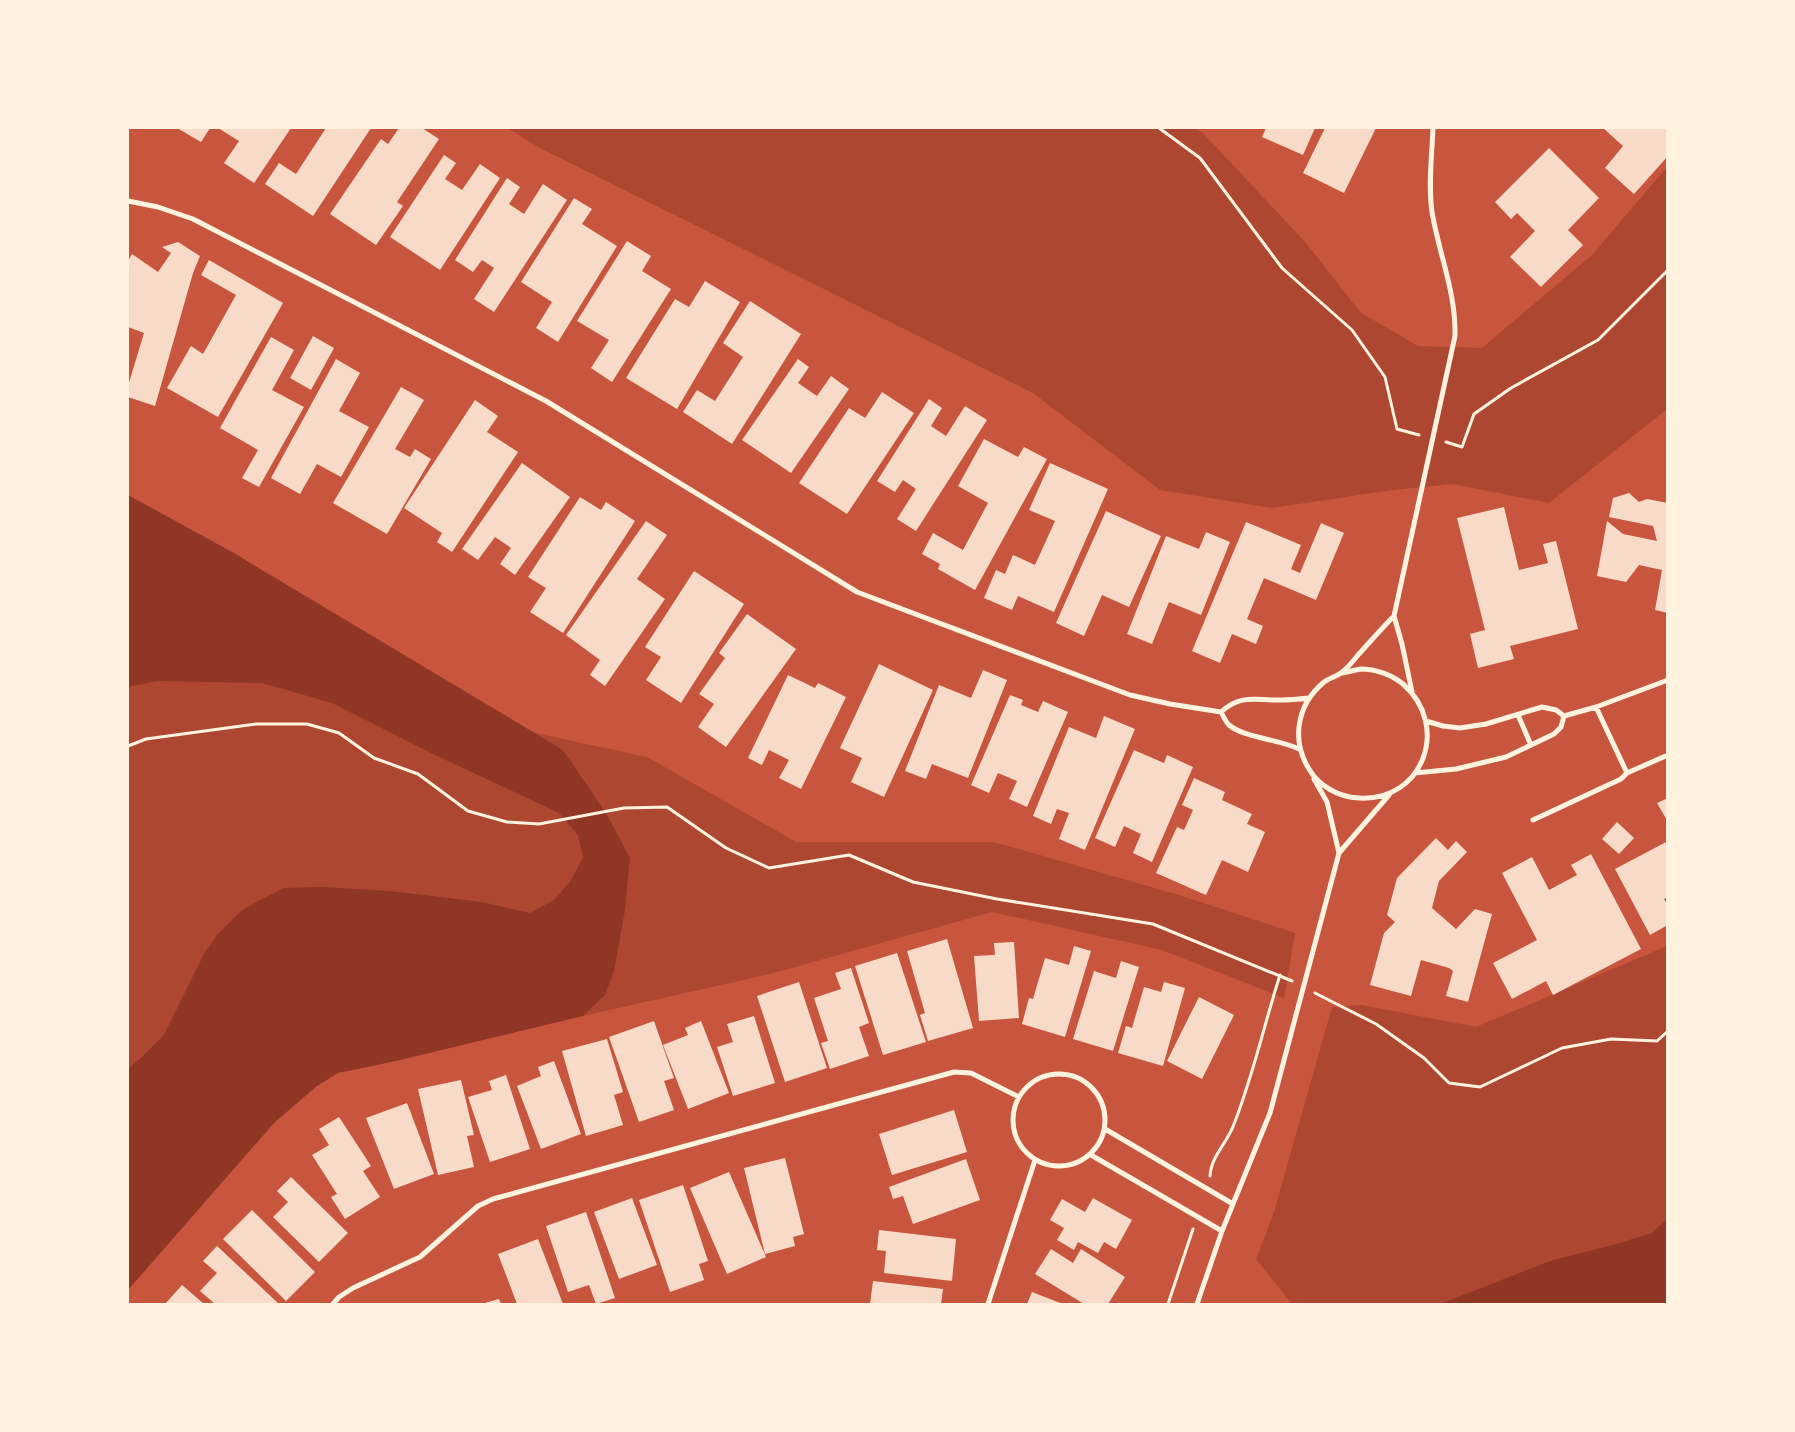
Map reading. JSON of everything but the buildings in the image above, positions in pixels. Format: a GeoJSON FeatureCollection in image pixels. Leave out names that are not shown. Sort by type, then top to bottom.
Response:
{"type":"FeatureCollection","features":[{"type":"Feature","properties":{"kind":"street"},"geometry":{"type":"LineString","coordinates":[[1412,692],[1394,616],[1456,336],[1453,298],[1432,212],[1430,192],[1433,128]]}},
{"type":"Feature","properties":{"kind":"street"},"geometry":{"type":"LineString","coordinates":[[128,200],[158,206],[194,219],[546,401],[857,592],[1130,695],[1170,704],[1221,712],[1229,725],[1251,736],[1277,740],[1299,749]]}},
{"type":"Feature","properties":{"kind":"street"},"geometry":{"type":"LineString","coordinates":[[1339,853],[1326,802],[1299,749],[1298,731],[1301,713],[1309,698],[1324,682],[1342,672],[1394,616]]}},
{"type":"Feature","properties":{"kind":"street"},"geometry":{"type":"LineString","coordinates":[[1197,1304],[1222,1231],[1270,1113],[1339,853],[1390,794],[1404,785],[1415,773],[1424,757],[1428,739],[1426,721],[1421,706],[1412,692],[1397,680],[1380,672],[1361,670],[1342,672]]}},
{"type":"Feature","properties":{"kind":"street"},"geometry":{"type":"LineString","coordinates":[[1564,716],[1596,707],[1668,680]]}},
{"type":"Feature","properties":{"kind":"street"},"geometry":{"type":"LineString","coordinates":[[1221,712],[1230,704],[1249,698],[1284,700],[1309,698]]}},
{"type":"Feature","properties":{"kind":"street"},"geometry":{"type":"LineString","coordinates":[[1426,721],[1460,728],[1518,715],[1542,707],[1556,710],[1564,716]]}},
{"type":"Feature","properties":{"kind":"street"},"geometry":{"type":"LineString","coordinates":[[1596,707],[1627,773]]}},
{"type":"Feature","properties":{"kind":"street"},"geometry":{"type":"LineString","coordinates":[[1518,715],[1531,745]]}},
{"type":"Feature","properties":{"kind":"street"},"geometry":{"type":"LineString","coordinates":[[1415,773],[1456,769],[1506,757],[1554,734],[1561,727],[1564,716]]}},
{"type":"Feature","properties":{"kind":"street"},"geometry":{"type":"LineString","coordinates":[[1533,820],[1621,779],[1627,773],[1668,755]]}},
{"type":"Feature","properties":{"kind":"street"},"geometry":{"type":"LineString","coordinates":[[1313,776],[1329,790],[1349,798],[1370,799],[1390,794]]}},
{"type":"Feature","properties":{"kind":"street"},"geometry":{"type":"LineString","coordinates":[[333,1304],[339,1297],[353,1288],[420,1257],[478,1206],[493,1199],[954,1072],[971,1073],[1019,1097]]}},
{"type":"Feature","properties":{"kind":"street"},"geometry":{"type":"LineString","coordinates":[[1049,1074],[1065,1074],[1080,1078],[1092,1087],[1101,1100],[1105,1114],[1105,1129],[1100,1143],[1091,1155],[1078,1163],[1064,1167],[1049,1166],[1035,1160],[1022,1150],[1015,1136],[1012,1120],[1015,1104],[1019,1097],[1034,1080],[1049,1074]]}},
{"type":"Feature","properties":{"kind":"street"},"geometry":{"type":"LineString","coordinates":[[1105,1129],[1233,1204]]}},
{"type":"Feature","properties":{"kind":"street"},"geometry":{"type":"LineString","coordinates":[[1091,1155],[1222,1231]]}},
{"type":"Feature","properties":{"kind":"street"},"geometry":{"type":"LineString","coordinates":[[988,1304],[1035,1160]]}},
{"type":"Feature","properties":{"kind":"path"},"geometry":{"type":"LineString","coordinates":[[1159,128],[1200,158],[1282,268],[1352,330],[1385,377],[1397,429],[1462,447],[1474,414],[1511,388],[1598,340],[1668,270]]}},
{"type":"Feature","properties":{"kind":"path"},"geometry":{"type":"LineString","coordinates":[[128,746],[146,739],[256,724],[307,724],[339,732],[374,758],[418,774],[468,811],[507,822],[539,824],[624,808],[667,807],[726,848],[769,868],[849,856],[914,882],[997,899],[1154,924],[1280,975],[1376,1024],[1424,1058],[1449,1083],[1480,1086],[1562,1048],[1611,1039],[1657,1041],[1668,1031]]}},
{"type":"Feature","properties":{"kind":"path"},"geometry":{"type":"LineString","coordinates":[[1210,1175],[1210,1167],[1233,1127],[1249,1084],[1263,1029],[1280,975]]}},
{"type":"Feature","properties":{"kind":"path"},"geometry":{"type":"LineString","coordinates":[[1168,1304],[1192,1231]]}},
{"type":"Feature","properties":{"kind":"shaded area"},"geometry":{"type":"Polygon","coordinates":[[[507,128],[1194,128],[1202,132],[1306,243],[1360,312],[1418,346],[1482,348],[1593,254],[1667,167],[1667,409],[1549,503],[1452,484],[1392,490],[1272,508],[1160,490],[1033,393],[540,148],[507,128]]]}},
{"type":"Feature","properties":{"kind":"shaded area"},"geometry":{"type":"Polygon","coordinates":[[[128,495],[232,552],[563,750],[606,813],[630,858],[625,910],[614,971],[605,995],[583,1016],[338,1073],[317,1086],[274,1123],[128,1290],[128,1069],[164,1035],[205,952],[219,933],[242,910],[283,888],[324,887],[390,891],[482,902],[530,913],[554,900],[569,883],[583,858],[578,835],[559,813],[433,754],[332,703],[262,683],[156,681],[128,687],[128,495]]]}},
{"type":"Feature","properties":{"kind":"shaded area"},"geometry":{"type":"Polygon","coordinates":[[[216,656],[381,700],[647,757],[796,842],[994,842],[1179,895],[1295,933],[1284,998],[1162,950],[992,912],[770,974],[583,1016],[373,915],[128,1084],[128,669],[216,656]]]}},
{"type":"Feature","properties":{"kind":"shaded area"},"geometry":{"type":"Polygon","coordinates":[[[1667,946],[1667,1268],[1541,1304],[1292,1304],[1256,1259],[1274,1212],[1332,1007],[1362,1005],[1476,1027],[1667,946]]]}},
{"type":"Feature","properties":{"kind":"shaded area"},"geometry":{"type":"Polygon","coordinates":[[[1667,1219],[1667,1304],[1440,1304],[1550,1261],[1652,1233],[1667,1219]]]}}]}
